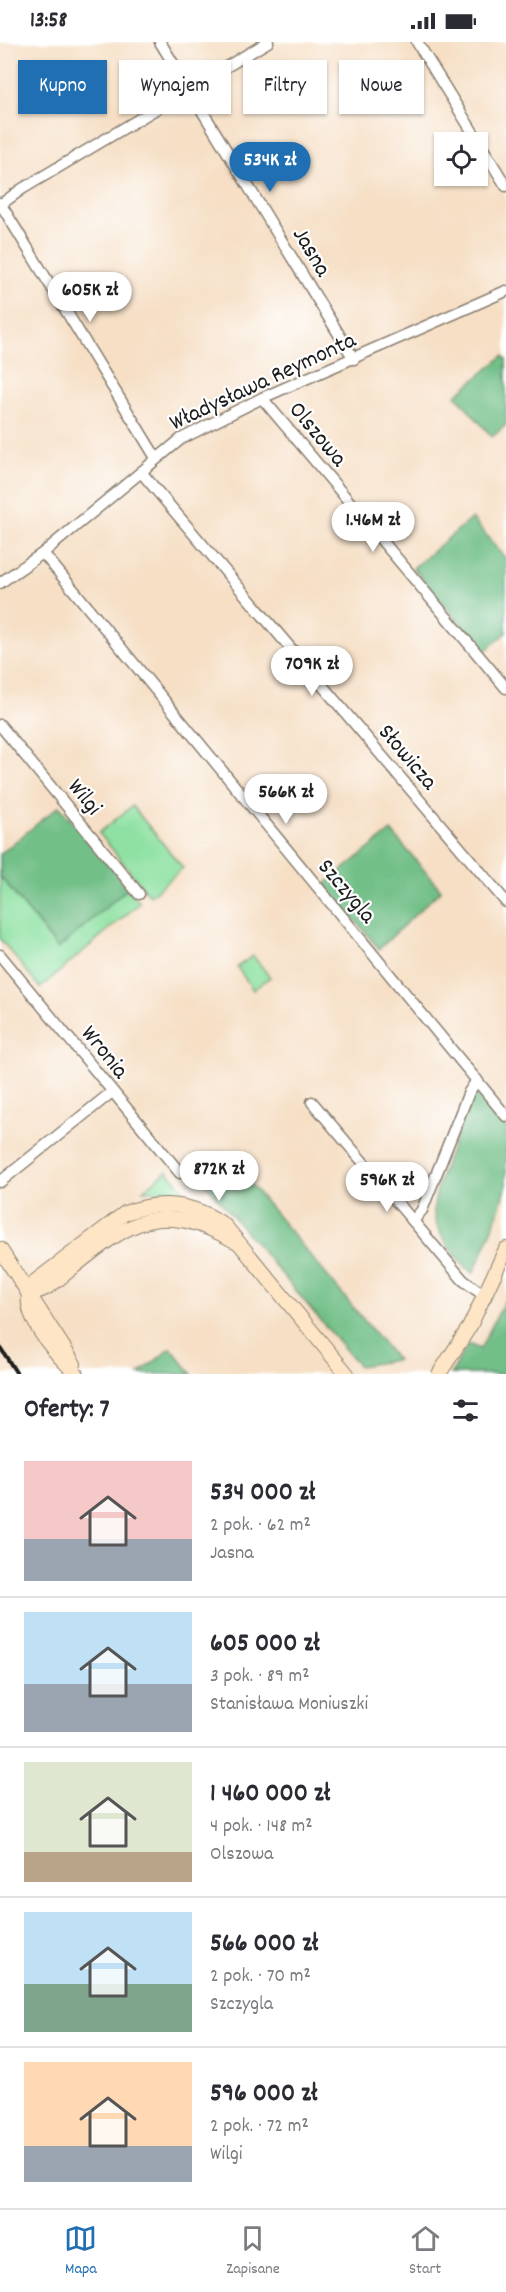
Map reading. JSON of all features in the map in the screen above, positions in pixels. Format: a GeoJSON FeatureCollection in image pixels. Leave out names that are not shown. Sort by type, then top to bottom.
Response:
{"type":"FeatureCollection","features":[{"type":"Feature","properties":{"kind":"main road"},"geometry":{"type":"LineString","coordinates":[[28,1293],[37,1280],[103,1227],[125,1213],[141,1207],[177,1205],[193,1207],[225,1226],[347,1374]]}},
{"type":"Feature","properties":{"kind":"main road"},"geometry":{"type":"LineString","coordinates":[[0,1249],[28,1293],[42,1310],[77,1374]]}},
{"type":"Feature","properties":{"kind":"main road"},"geometry":{"type":"LineString","coordinates":[[439,1374],[486,1297],[506,1249]]}},
{"type":"Feature","properties":{"kind":"street","name":"Jasna"},"geometry":{"type":"LineString","coordinates":[[160,42],[172,60]]}},
{"type":"Feature","properties":{"kind":"street"},"geometry":{"type":"LineString","coordinates":[[231,63],[268,42]]}},
{"type":"Feature","properties":{"kind":"street"},"geometry":{"type":"LineString","coordinates":[[417,42],[506,186]]}},
{"type":"Feature","properties":{"kind":"street"},"geometry":{"type":"LineString","coordinates":[[145,114],[0,204],[156,458]]}},
{"type":"Feature","properties":{"kind":"street","name":"Jasna"},"geometry":{"type":"LineString","coordinates":[[205,114],[354,359]]}},
{"type":"Feature","properties":{"kind":"street","name":"Władysława Reymonta"},"geometry":{"type":"LineString","coordinates":[[0,583],[43,553],[181,438],[262,398],[506,291]]}},
{"type":"Feature","properties":{"kind":"street","name":"Olszowa"},"geometry":{"type":"LineString","coordinates":[[262,398],[506,688]]}},
{"type":"Feature","properties":{"kind":"street","name":"Słowicza"},"geometry":{"type":"LineString","coordinates":[[141,472],[506,902]]}},
{"type":"Feature","properties":{"kind":"street","name":"Szczygla"},"geometry":{"type":"LineString","coordinates":[[43,553],[506,1116]]}},
{"type":"Feature","properties":{"kind":"street","name":"Wilgi"},"geometry":{"type":"LineString","coordinates":[[0,725],[139,894]]}},
{"type":"Feature","properties":{"kind":"street","name":"Wronia"},"geometry":{"type":"LineString","coordinates":[[0,956],[180,1173]]}},
{"type":"Feature","properties":{"kind":"street"},"geometry":{"type":"LineString","coordinates":[[413,1221],[422,1210],[469,1092],[477,1080]]}},
{"type":"Feature","properties":{"kind":"street"},"geometry":{"type":"LineString","coordinates":[[0,1182],[112,1092]]}},
{"type":"Feature","properties":{"kind":"street"},"geometry":{"type":"LineString","coordinates":[[312,1102],[463,1280],[486,1297]]}},
{"type":"Feature","properties":{"kind":"green space"},"geometry":{"type":"Polygon","coordinates":[[[503,356],[506,359],[506,425],[492,437],[456,395],[503,356]]]}},
{"type":"Feature","properties":{"kind":"green space"},"geometry":{"type":"Polygon","coordinates":[[[472,518],[506,559],[506,633],[484,652],[413,568],[472,518]]]}},
{"type":"Feature","properties":{"kind":"green space"},"geometry":{"type":"Polygon","coordinates":[[[59,806],[128,888],[58,949],[0,876],[0,854],[59,806]]]}},
{"type":"Feature","properties":{"kind":"green space"},"geometry":{"type":"Polygon","coordinates":[[[132,806],[183,868],[150,896],[99,833],[132,806]]]}},
{"type":"Feature","properties":{"kind":"green space"},"geometry":{"type":"Polygon","coordinates":[[[391,831],[441,890],[379,949],[325,884],[391,831]]]}},
{"type":"Feature","properties":{"kind":"green space"},"geometry":{"type":"Polygon","coordinates":[[[0,876],[58,949],[128,888],[140,903],[40,988],[0,939],[0,876]]]}},
{"type":"Feature","properties":{"kind":"green space"},"geometry":{"type":"Polygon","coordinates":[[[253,956],[270,977],[253,990],[237,967],[253,956]]]}},
{"type":"Feature","properties":{"kind":"green space"},"geometry":{"type":"Polygon","coordinates":[[[474,1095],[485,1098],[506,1125],[506,1188],[491,1233],[473,1274],[448,1247],[439,1230],[434,1213],[443,1171],[474,1095]]]}},
{"type":"Feature","properties":{"kind":"green space"},"geometry":{"type":"Polygon","coordinates":[[[230,1159],[397,1360],[359,1366],[203,1181],[230,1159]]]}},
{"type":"Feature","properties":{"kind":"green space"},"geometry":{"type":"Polygon","coordinates":[[[167,1171],[187,1193],[188,1195],[143,1190],[167,1171]]]}},
{"type":"Feature","properties":{"kind":"green space"},"geometry":{"type":"Polygon","coordinates":[[[506,1298],[506,1374],[451,1374],[468,1344],[480,1349],[506,1298]]]}},
{"type":"Feature","properties":{"kind":"green space"},"geometry":{"type":"Polygon","coordinates":[[[171,1348],[192,1374],[139,1374],[171,1348]]]}},
{"type":"Feature","properties":{"kind":"railway"},"geometry":{"type":"LineString","coordinates":[[0,1347],[17,1374]]}}]}
